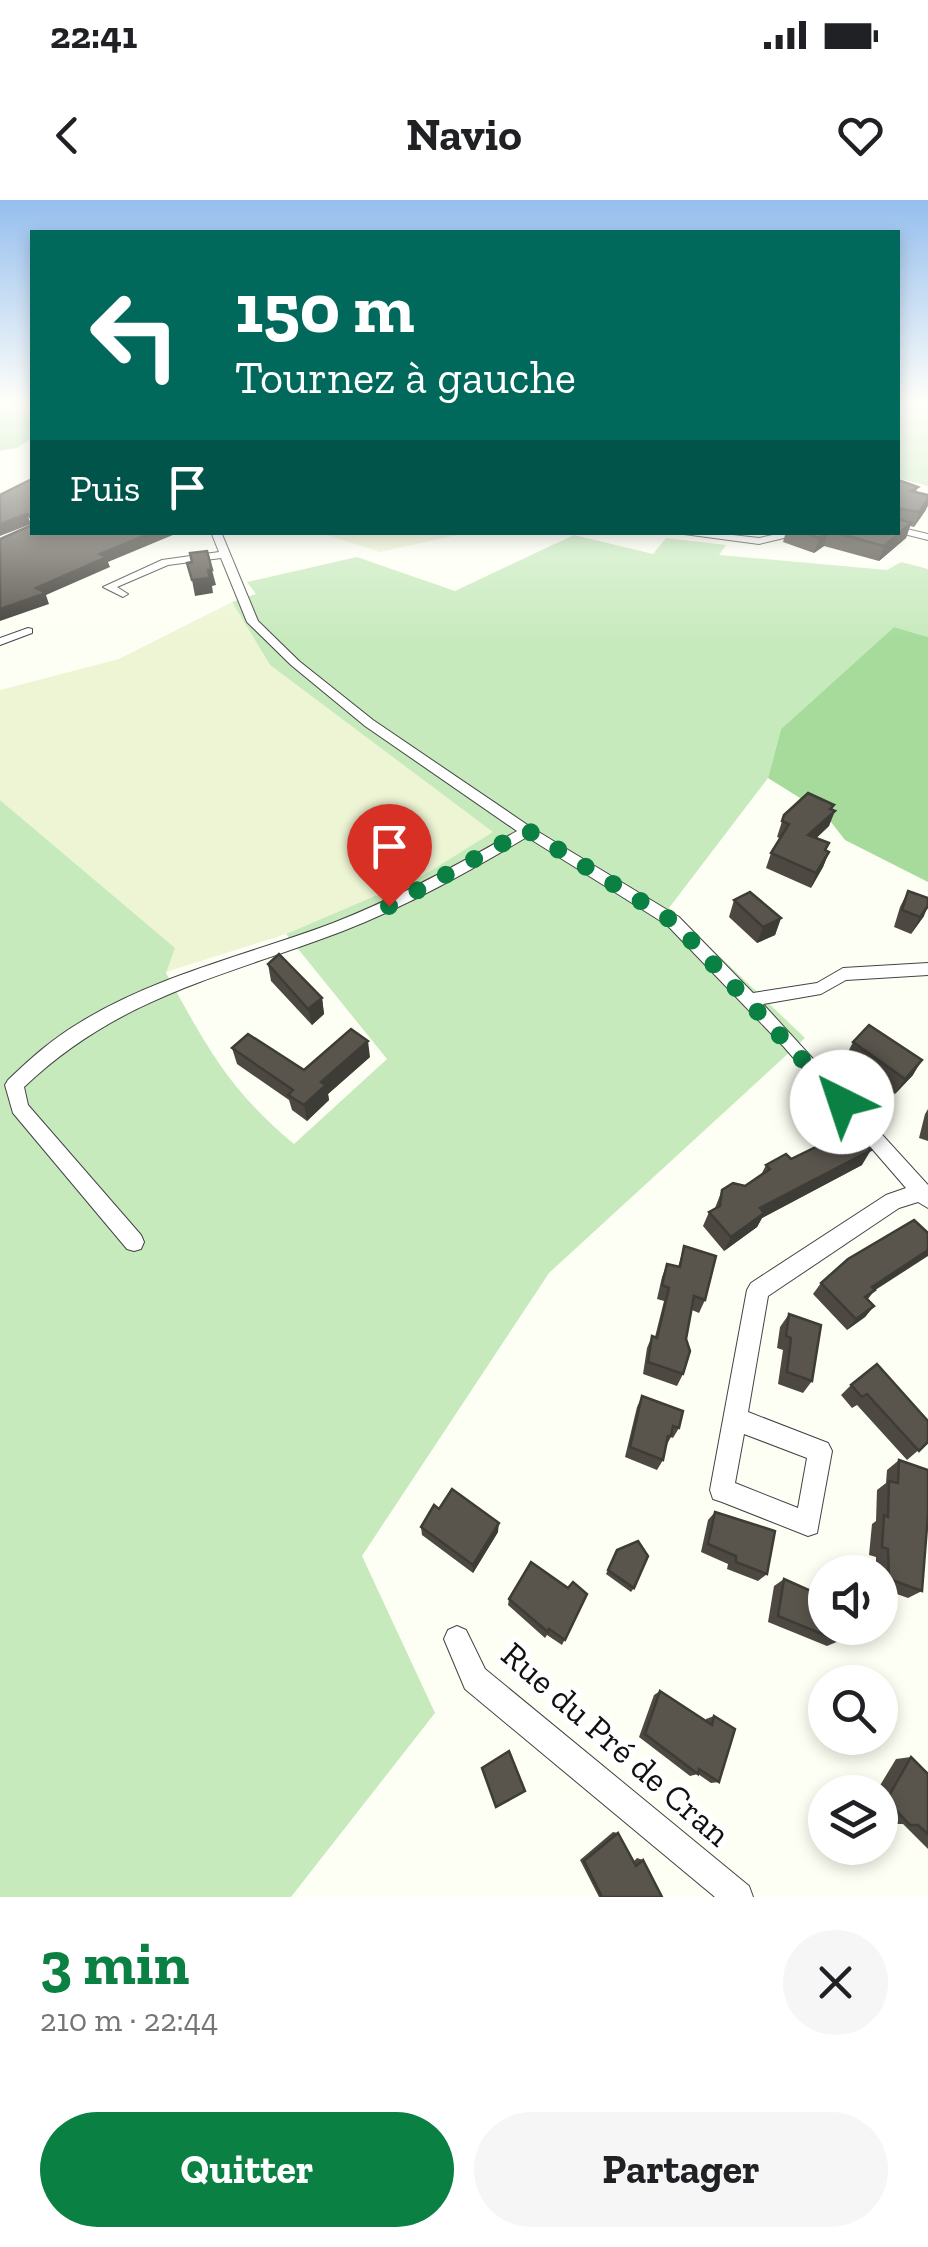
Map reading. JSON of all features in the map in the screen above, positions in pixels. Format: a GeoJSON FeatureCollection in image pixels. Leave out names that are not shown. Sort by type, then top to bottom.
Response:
{"type":"FeatureCollection","features":[{"type":"Feature","properties":{"kind":"street"},"geometry":{"type":"LineString","coordinates":[[900,530],[928,537]]}},
{"type":"Feature","properties":{"kind":"street"},"geometry":{"type":"LineString","coordinates":[[217,535],[253,622],[295,663],[369,722],[527,830],[674,922],[925,1196]]}},
{"type":"Feature","properties":{"kind":"street"},"geometry":{"type":"LineString","coordinates":[[702,535],[759,541],[789,535]]}},
{"type":"Feature","properties":{"kind":"street"},"geometry":{"type":"LineString","coordinates":[[123,594],[108,588],[166,562],[226,554]]}},
{"type":"Feature","properties":{"kind":"street"},"geometry":{"type":"LineString","coordinates":[[0,642],[28,632]]}},
{"type":"Feature","properties":{"kind":"street"},"geometry":{"type":"LineString","coordinates":[[134,1242],[20,1108],[14,1085],[38,1059],[129,1000],[389,906],[527,830]]}},
{"type":"Feature","properties":{"kind":"street"},"geometry":{"type":"LineString","coordinates":[[749,1000],[820,988],[842,974],[928,969]]}},
{"type":"Feature","properties":{"kind":"street"},"geometry":{"type":"LineString","coordinates":[[735,1420],[820,1451],[808,1524],[722,1490],[758,1290],[893,1201],[925,1196]]}},
{"type":"Feature","properties":{"kind":"street","name":"Rue du Pré de Cran"},"geometry":{"type":"LineString","coordinates":[[457,1639],[474,1679],[738,1897]]}},
{"type":"Feature","properties":{"kind":"green space"},"geometry":{"type":"Polygon","coordinates":[[[327,535],[457,535],[380,552],[327,535]]]}},
{"type":"Feature","properties":{"kind":"green space"},"geometry":{"type":"Polygon","coordinates":[[[574,535],[653,554],[666,538],[726,545],[719,555],[887,570],[901,562],[928,569],[928,637],[894,627],[781,729],[768,778],[669,908],[805,1038],[549,1273],[362,1556],[435,1713],[291,1897],[0,1897],[0,800],[175,948],[166,973],[207,1045],[235,1085],[294,1144],[387,1059],[286,934],[424,875],[493,832],[270,665],[232,602],[256,594],[247,582],[357,557],[455,591],[574,535]]]}},
{"type":"Feature","properties":{"kind":"green space"},"geometry":{"type":"Polygon","coordinates":[[[232,602],[270,665],[494,832],[424,875],[286,934],[166,972],[174,948],[0,800],[0,690],[119,659],[232,602]]]}},
{"type":"Feature","properties":{"kind":"green space"},"geometry":{"type":"Polygon","coordinates":[[[894,627],[928,637],[928,882],[845,840],[824,813],[768,778],[781,729],[894,627]]]}},
{"type":"Feature","properties":{"kind":"building"},"geometry":{"type":"Polygon","coordinates":[[[30,483],[30,517],[27,514],[0,524],[0,495],[30,483]]]}},
{"type":"Feature","properties":{"kind":"building"},"geometry":{"type":"Polygon","coordinates":[[[900,483],[918,487],[911,491],[928,495],[919,512],[901,509],[900,512],[900,483]]]}},
{"type":"Feature","properties":{"kind":"building"},"geometry":{"type":"Polygon","coordinates":[[[900,520],[911,523],[900,532],[900,520]]]}},
{"type":"Feature","properties":{"kind":"building"},"geometry":{"type":"Polygon","coordinates":[[[30,526],[30,535],[147,535],[100,554],[107,557],[36,588],[46,593],[0,609],[0,539],[30,526]]]}},
{"type":"Feature","properties":{"kind":"building"},"geometry":{"type":"Polygon","coordinates":[[[844,535],[897,535],[884,546],[844,535]]]}},
{"type":"Feature","properties":{"kind":"building"},"geometry":{"type":"Polygon","coordinates":[[[207,551],[210,578],[192,580],[187,563],[192,562],[190,553],[207,551]]]}},
{"type":"Feature","properties":{"kind":"building"},"geometry":{"type":"Polygon","coordinates":[[[808,793],[834,805],[830,809],[835,811],[808,835],[829,843],[825,850],[829,852],[816,873],[771,853],[789,824],[782,821],[784,815],[808,793]]]}},
{"type":"Feature","properties":{"kind":"building"},"geometry":{"type":"Polygon","coordinates":[[[908,891],[928,898],[928,906],[920,917],[902,910],[908,891]]]}},
{"type":"Feature","properties":{"kind":"building"},"geometry":{"type":"Polygon","coordinates":[[[750,892],[781,918],[763,927],[734,900],[750,892]]]}},
{"type":"Feature","properties":{"kind":"building"},"geometry":{"type":"Polygon","coordinates":[[[279,954],[322,998],[308,1009],[268,964],[279,954]]]}},
{"type":"Feature","properties":{"kind":"building"},"geometry":{"type":"Polygon","coordinates":[[[869,1025],[922,1060],[905,1079],[853,1042],[869,1025]]]}},
{"type":"Feature","properties":{"kind":"building"},"geometry":{"type":"Polygon","coordinates":[[[351,1029],[368,1041],[321,1082],[326,1085],[304,1105],[288,1095],[293,1090],[232,1048],[248,1034],[304,1070],[351,1029]]]}},
{"type":"Feature","properties":{"kind":"building"},"geometry":{"type":"Polygon","coordinates":[[[841,1120],[871,1150],[760,1208],[764,1213],[731,1237],[709,1212],[720,1206],[722,1190],[733,1183],[745,1186],[770,1169],[766,1165],[786,1154],[791,1159],[824,1143],[824,1128],[841,1120]]]}},
{"type":"Feature","properties":{"kind":"building"},"geometry":{"type":"Polygon","coordinates":[[[914,1220],[928,1233],[928,1250],[872,1287],[875,1290],[865,1297],[874,1306],[856,1319],[821,1283],[848,1259],[914,1220]]]}},
{"type":"Feature","properties":{"kind":"building"},"geometry":{"type":"Polygon","coordinates":[[[684,1246],[716,1256],[705,1300],[694,1296],[686,1339],[690,1351],[683,1374],[648,1362],[652,1336],[657,1338],[669,1288],[662,1285],[667,1264],[680,1267],[684,1246]]]}},
{"type":"Feature","properties":{"kind":"building"},"geometry":{"type":"Polygon","coordinates":[[[789,1314],[821,1325],[812,1381],[787,1372],[789,1314]]]}},
{"type":"Feature","properties":{"kind":"building"},"geometry":{"type":"Polygon","coordinates":[[[877,1364],[928,1421],[928,1442],[919,1451],[867,1394],[862,1397],[851,1385],[877,1364]]]}},
{"type":"Feature","properties":{"kind":"building"},"geometry":{"type":"Polygon","coordinates":[[[642,1396],[683,1411],[679,1428],[673,1426],[668,1436],[663,1460],[630,1447],[642,1396]]]}},
{"type":"Feature","properties":{"kind":"building"},"geometry":{"type":"Polygon","coordinates":[[[899,1460],[928,1470],[922,1591],[898,1582],[898,1555],[888,1555],[888,1549],[882,1547],[889,1481],[898,1483],[899,1460]]]}},
{"type":"Feature","properties":{"kind":"building"},"geometry":{"type":"Polygon","coordinates":[[[452,1489],[499,1523],[473,1565],[421,1527],[434,1505],[439,1509],[452,1489]]]}},
{"type":"Feature","properties":{"kind":"building"},"geometry":{"type":"Polygon","coordinates":[[[715,1512],[775,1531],[767,1574],[736,1562],[736,1556],[708,1544],[715,1512]]]}},
{"type":"Feature","properties":{"kind":"building"},"geometry":{"type":"Polygon","coordinates":[[[638,1541],[648,1556],[634,1588],[608,1570],[617,1550],[638,1541]]]}},
{"type":"Feature","properties":{"kind":"building"},"geometry":{"type":"Polygon","coordinates":[[[531,1562],[568,1588],[573,1582],[587,1594],[565,1640],[549,1629],[548,1632],[509,1599],[531,1562]]]}},
{"type":"Feature","properties":{"kind":"building"},"geometry":{"type":"Polygon","coordinates":[[[784,1579],[808,1590],[808,1628],[778,1616],[784,1579]]]}},
{"type":"Feature","properties":{"kind":"building"},"geometry":{"type":"Polygon","coordinates":[[[660,1691],[712,1725],[714,1716],[735,1729],[719,1782],[699,1769],[698,1774],[645,1734],[660,1691]]]}},
{"type":"Feature","properties":{"kind":"building"},"geometry":{"type":"Polygon","coordinates":[[[509,1751],[525,1791],[496,1807],[482,1768],[509,1751]]]}},
{"type":"Feature","properties":{"kind":"building"},"geometry":{"type":"Polygon","coordinates":[[[911,1757],[928,1774],[928,1834],[918,1825],[910,1825],[898,1812],[898,1780],[911,1757]]]}},
{"type":"Feature","properties":{"kind":"building"},"geometry":{"type":"Polygon","coordinates":[[[618,1833],[636,1866],[643,1860],[662,1897],[602,1897],[584,1861],[618,1833]]]}},
{"type":"Feature","properties":{"kind":"route"},"geometry":{"type":"LineString","coordinates":[[389,906],[429,888],[527,830],[674,922],[842,1102]]}}]}
